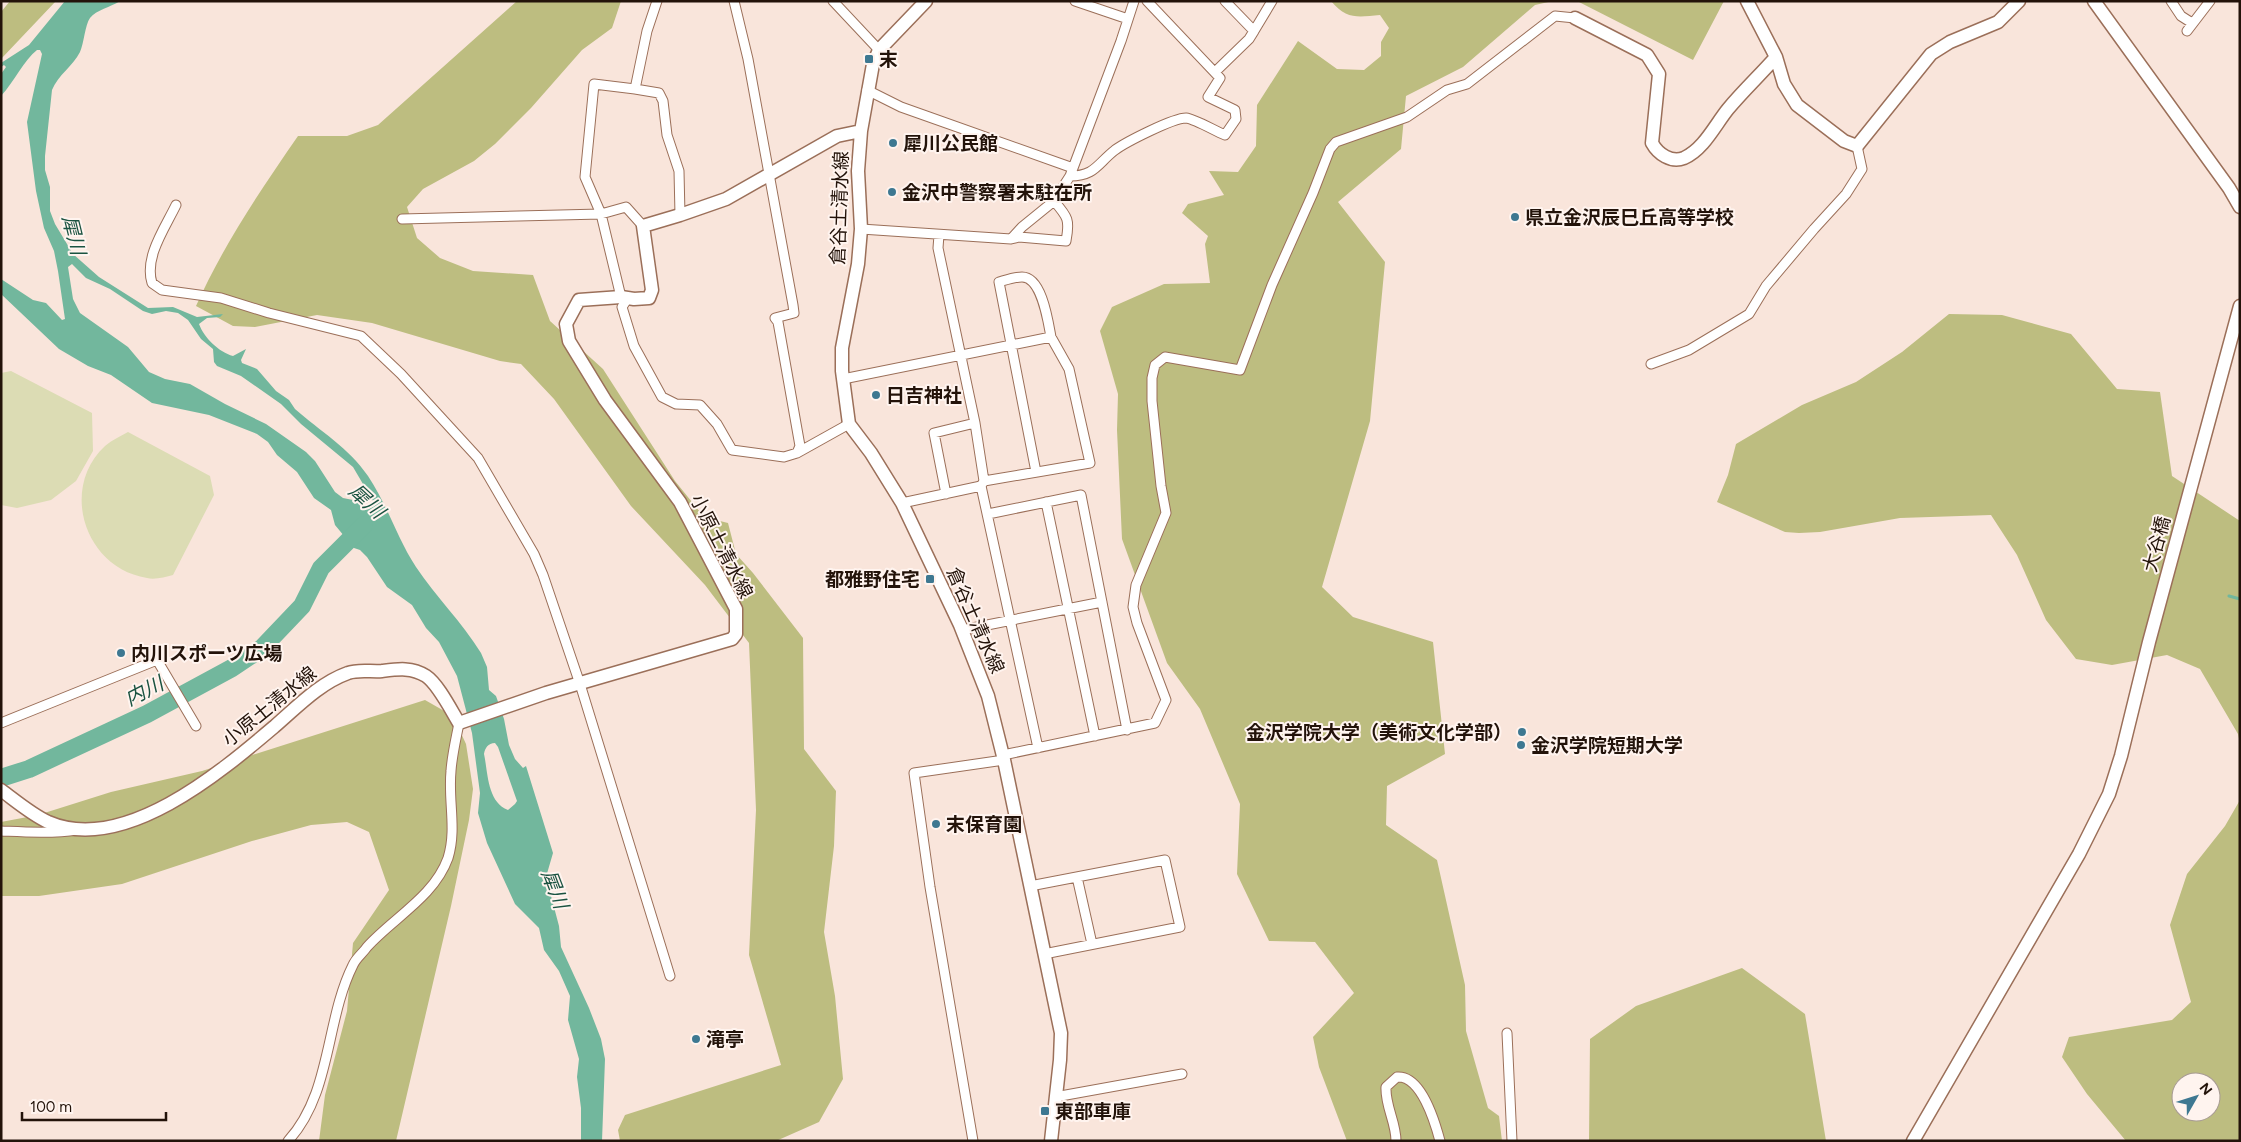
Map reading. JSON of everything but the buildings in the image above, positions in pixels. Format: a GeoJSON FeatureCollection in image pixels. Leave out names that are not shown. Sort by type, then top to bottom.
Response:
{"type":"FeatureCollection","features":[{"type":"Feature","properties":{"kind":"main road"},"geometry":{"type":"LineString","coordinates":[[643,226],[726,198],[837,136],[860,131],[872,64],[879,50],[926,1]]}},
{"type":"Feature","properties":{"kind":"main road"},"geometry":{"type":"LineString","coordinates":[[1747,1],[1776,58],[1784,84],[1797,105],[1844,141],[1857,146],[1931,54],[1950,42],[1998,22],[2019,1]]}},
{"type":"Feature","properties":{"kind":"main road"},"geometry":{"type":"LineString","coordinates":[[2094,1],[2229,188],[2240,207]]}},
{"type":"Feature","properties":{"kind":"main road"},"geometry":{"type":"LineString","coordinates":[[1575,18],[1647,55],[1655,65],[1659,74],[1652,143],[1656,150],[1667,158],[1683,158],[1703,143],[1729,109],[1776,58]]}},
{"type":"Feature","properties":{"kind":"main road","name":"倉谷土清水線"},"geometry":{"type":"LineString","coordinates":[[860,131],[858,171],[861,229],[858,264],[842,348],[843,379],[849,424],[872,453],[902,503],[962,630],[988,696],[1003,758],[1060,1033],[1060,1060],[1051,1141]]}},
{"type":"Feature","properties":{"kind":"main road","name":"小原土清水線"},"geometry":{"type":"LineString","coordinates":[[1,790],[32,813],[50,823],[80,830],[110,827],[145,816],[197,786],[252,745],[326,682],[351,672],[402,668],[416,671],[428,677],[461,722],[520,703],[546,692],[726,642],[736,634],[736,609],[680,502],[605,400],[569,341],[566,324],[578,300],[649,298],[652,290],[643,226]]}},
{"type":"Feature","properties":{"kind":"main road","name":"大谷橋"},"geometry":{"type":"LineString","coordinates":[[1913,1141],[2079,854],[2109,794],[2122,756],[2149,642],[2240,306]]}},
{"type":"Feature","properties":{"kind":"street"},"geometry":{"type":"LineString","coordinates":[[635,89],[647,31],[657,1]]}},
{"type":"Feature","properties":{"kind":"street"},"geometry":{"type":"LineString","coordinates":[[734,1],[770,174],[793,305],[794,313],[775,318],[778,322],[800,446],[797,452]]}},
{"type":"Feature","properties":{"kind":"street"},"geometry":{"type":"LineString","coordinates":[[833,1],[879,50]]}},
{"type":"Feature","properties":{"kind":"street"},"geometry":{"type":"LineString","coordinates":[[1075,1],[1128,19]]}},
{"type":"Feature","properties":{"kind":"street"},"geometry":{"type":"LineString","coordinates":[[1011,239],[1022,227],[1054,201],[1071,172],[1134,1]]}},
{"type":"Feature","properties":{"kind":"street"},"geometry":{"type":"LineString","coordinates":[[867,90],[901,107],[1083,176],[1093,171],[1116,150],[1160,126],[1186,118],[1225,135],[1236,119],[1235,110],[1208,97],[1220,78],[1147,1]]}},
{"type":"Feature","properties":{"kind":"street"},"geometry":{"type":"LineString","coordinates":[[1225,1],[1254,30]]}},
{"type":"Feature","properties":{"kind":"street"},"geometry":{"type":"LineString","coordinates":[[1215,72],[1248,40],[1272,1]]}},
{"type":"Feature","properties":{"kind":"street"},"geometry":{"type":"LineString","coordinates":[[2171,1],[2189,27],[2210,1]]}},
{"type":"Feature","properties":{"kind":"street"},"geometry":{"type":"LineString","coordinates":[[973,1141],[927,870],[914,773],[1003,758],[1038,748],[1155,723],[1166,700],[1137,623],[1134,607],[1136,585],[1166,513],[1161,486],[1152,401],[1152,378],[1155,364],[1165,357],[1240,370],[1272,285],[1313,193],[1330,149],[1336,142],[1407,118],[1447,90],[1467,84],[1555,16],[1575,18]]}},
{"type":"Feature","properties":{"kind":"street"},"geometry":{"type":"LineString","coordinates":[[680,215],[679,171],[667,135],[663,101],[658,93],[594,84],[585,177],[601,214],[624,298],[622,307],[634,346],[662,397],[676,404],[700,405],[717,424],[732,450],[784,457],[849,424]]}},
{"type":"Feature","properties":{"kind":"street"},"geometry":{"type":"LineString","coordinates":[[1651,364],[1689,350],[1748,314],[1766,286],[1846,194],[1862,169],[1857,146]]}},
{"type":"Feature","properties":{"kind":"street"},"geometry":{"type":"LineString","coordinates":[[861,229],[1066,241],[1069,226],[1068,217],[1054,201]]}},
{"type":"Feature","properties":{"kind":"street"},"geometry":{"type":"LineString","coordinates":[[176,205],[155,249],[150,268],[152,284],[162,290],[221,298],[269,313],[361,336],[376,348],[478,458],[534,554],[543,575],[580,684],[670,976]]}},
{"type":"Feature","properties":{"kind":"street"},"geometry":{"type":"LineString","coordinates":[[402,219],[601,214],[626,208],[643,226]]}},
{"type":"Feature","properties":{"kind":"street"},"geometry":{"type":"LineString","coordinates":[[939,235],[938,248],[975,423],[982,484],[1038,748]]}},
{"type":"Feature","properties":{"kind":"street"},"geometry":{"type":"LineString","coordinates":[[902,503],[1036,472],[1090,462],[1069,369],[1050,337],[1044,304],[1038,289],[1034,282],[1023,276],[998,282],[1036,472]]}},
{"type":"Feature","properties":{"kind":"street"},"geometry":{"type":"LineString","coordinates":[[843,379],[1050,337]]}},
{"type":"Feature","properties":{"kind":"street"},"geometry":{"type":"LineString","coordinates":[[946,494],[934,433],[975,423]]}},
{"type":"Feature","properties":{"kind":"street"},"geometry":{"type":"LineString","coordinates":[[988,514],[1081,495],[1128,730]]}},
{"type":"Feature","properties":{"kind":"street"},"geometry":{"type":"LineString","coordinates":[[1046,502],[1096,736]]}},
{"type":"Feature","properties":{"kind":"street"},"geometry":{"type":"LineString","coordinates":[[962,630],[1102,602]]}},
{"type":"Feature","properties":{"kind":"street"},"geometry":{"type":"LineString","coordinates":[[1,723],[157,660],[196,726]]}},
{"type":"Feature","properties":{"kind":"street"},"geometry":{"type":"LineString","coordinates":[[288,1141],[310,1111],[320,1084],[342,991],[354,962],[379,934],[419,899],[437,880],[447,860],[453,839],[450,772],[461,722]]}},
{"type":"Feature","properties":{"kind":"street"},"geometry":{"type":"LineString","coordinates":[[1,830],[59,833],[80,830]]}},
{"type":"Feature","properties":{"kind":"street"},"geometry":{"type":"LineString","coordinates":[[1030,886],[1164,860],[1180,927],[1044,954]]}},
{"type":"Feature","properties":{"kind":"street"},"geometry":{"type":"LineString","coordinates":[[1077,877],[1092,944]]}},
{"type":"Feature","properties":{"kind":"street"},"geometry":{"type":"LineString","coordinates":[[1507,1033],[1512,1141]]}},
{"type":"Feature","properties":{"kind":"street"},"geometry":{"type":"LineString","coordinates":[[1055,1097],[1182,1074]]}},
{"type":"Feature","properties":{"kind":"street"},"geometry":{"type":"LineString","coordinates":[[1396,1141],[1396,1129],[1386,1095],[1386,1087],[1397,1077],[1402,1076],[1410,1080],[1421,1094],[1440,1141]]}},
{"type":"Feature","properties":{"kind":"shaded area"},"geometry":{"type":"Polygon","coordinates":[[[10,1],[56,1],[1,59],[1,12],[10,1]]]}},
{"type":"Feature","properties":{"kind":"shaded area"},"geometry":{"type":"Polygon","coordinates":[[[65,1],[120,1],[90,18],[80,52],[52,90],[45,170],[50,187],[50,211],[55,224],[73,254],[99,277],[148,308],[173,307],[197,317],[223,314],[220,317],[207,318],[199,324],[204,334],[217,348],[233,356],[246,349],[241,360],[242,363],[257,369],[276,391],[289,400],[295,409],[343,448],[360,466],[375,487],[403,545],[416,567],[481,653],[487,667],[489,690],[496,696],[504,719],[509,745],[515,759],[523,768],[526,766],[553,853],[546,877],[559,926],[561,947],[601,1039],[605,1059],[602,1141],[581,1141],[581,1108],[577,1077],[579,1059],[568,1020],[570,996],[559,971],[544,950],[539,928],[515,904],[487,843],[478,813],[480,793],[472,733],[457,676],[439,642],[426,628],[412,605],[387,587],[367,557],[360,550],[354,548],[335,525],[331,510],[314,498],[297,472],[277,455],[268,442],[257,434],[209,415],[152,403],[111,375],[88,366],[59,349],[1,294],[1,279],[33,300],[46,303],[62,320],[65,319],[54,251],[44,228],[36,191],[27,122],[42,54],[40,50],[32,54],[1,96],[1,74],[6,67],[4,65],[1,67],[1,63],[29,45],[65,1]],[[72,264],[68,267],[73,299],[80,313],[128,347],[149,372],[165,379],[190,384],[266,424],[306,452],[315,461],[335,492],[343,498],[353,500],[370,508],[374,506],[353,467],[301,424],[281,404],[241,376],[217,366],[214,362],[213,349],[201,339],[188,320],[178,313],[166,311],[152,314],[143,311],[110,289],[86,278],[72,264]],[[495,743],[487,746],[484,754],[488,778],[492,794],[501,806],[508,810],[517,801],[495,743]]]}},
{"type":"Feature","properties":{"kind":"shaded area"},"geometry":{"type":"Polygon","coordinates":[[[517,1],[621,1],[612,28],[582,50],[531,108],[495,144],[474,161],[423,189],[407,207],[417,238],[440,258],[473,271],[533,275],[550,321],[603,369],[675,481],[704,517],[728,523],[736,554],[803,638],[804,749],[836,791],[834,846],[824,932],[835,996],[843,1079],[819,1122],[776,1141],[620,1141],[618,1130],[625,1115],[781,1065],[749,955],[756,810],[749,643],[705,585],[631,506],[554,399],[521,364],[500,361],[372,323],[317,315],[255,327],[233,326],[196,306],[231,239],[298,136],[347,136],[378,125],[517,1]]]}},
{"type":"Feature","properties":{"kind":"shaded area"},"geometry":{"type":"Polygon","coordinates":[[[1331,1],[1553,1],[1535,5],[1463,67],[1406,96],[1401,149],[1338,202],[1385,262],[1370,421],[1322,587],[1353,617],[1433,642],[1445,754],[1387,786],[1386,825],[1437,860],[1465,985],[1466,1031],[1488,1108],[1499,1116],[1502,1141],[1347,1141],[1319,1067],[1313,1037],[1354,993],[1315,942],[1269,941],[1237,874],[1240,804],[1200,709],[1167,663],[1122,539],[1117,430],[1118,394],[1100,331],[1112,307],[1164,284],[1210,283],[1205,244],[1208,236],[1182,213],[1188,204],[1224,195],[1209,171],[1238,172],[1256,146],[1257,105],[1298,41],[1337,69],[1364,70],[1381,56],[1381,42],[1389,28],[1380,15],[1353,16],[1342,11],[1331,1]]]}},
{"type":"Feature","properties":{"kind":"shaded area"},"geometry":{"type":"Polygon","coordinates":[[[1577,1],[1724,1],[1693,60],[1577,1]]]}},
{"type":"Feature","properties":{"kind":"shaded area"},"geometry":{"type":"Polygon","coordinates":[[[1949,314],[2002,315],[2071,334],[2117,389],[2160,392],[2172,476],[2240,521],[2240,743],[2238,734],[2200,669],[2167,655],[2112,665],[2076,659],[2046,620],[2017,555],[1991,515],[1900,518],[1820,532],[1799,533],[1785,532],[1717,502],[1728,475],[1736,444],[1802,405],[1856,382],[1902,352],[1949,314]]]}},
{"type":"Feature","properties":{"kind":"shaded area"},"geometry":{"type":"Polygon","coordinates":[[[11,371],[92,413],[93,451],[76,481],[51,500],[17,508],[1,505],[1,373],[11,371]]]}},
{"type":"Feature","properties":{"kind":"shaded area"},"geometry":{"type":"Polygon","coordinates":[[[128,432],[210,476],[214,495],[173,575],[150,579],[126,571],[108,559],[94,543],[86,524],[82,504],[83,483],[91,464],[105,446],[128,432]]]}},
{"type":"Feature","properties":{"kind":"shaded area"},"geometry":{"type":"Polygon","coordinates":[[[425,700],[453,716],[466,744],[473,789],[469,820],[451,906],[396,1141],[319,1141],[325,1095],[347,1011],[353,943],[389,890],[369,832],[347,822],[311,825],[252,841],[122,884],[39,896],[1,896],[1,822],[38,815],[111,792],[202,771],[425,700]]]}},
{"type":"Feature","properties":{"kind":"shaded area"},"geometry":{"type":"Polygon","coordinates":[[[2240,800],[2240,1141],[2126,1141],[2087,1094],[2062,1057],[2069,1037],[2172,1020],[2191,1002],[2170,925],[2187,874],[2225,826],[2240,800]]]}},
{"type":"Feature","properties":{"kind":"shaded area"},"geometry":{"type":"Polygon","coordinates":[[[1742,968],[1805,1014],[1826,1141],[1589,1141],[1590,1039],[1636,1006],[1742,968]]]}},
{"type":"Feature","properties":{"kind":"waterway","name":"内川"},"geometry":{"type":"LineString","coordinates":[[1,778],[29,769],[147,714],[232,668],[262,648],[302,606],[321,568],[364,525]]}},
{"type":"Feature","properties":{"kind":"waterway"},"geometry":{"type":"LineString","coordinates":[[2229,596],[2240,599]]}},
{"type":"Feature","properties":{"kind":"place","name":"末"},"geometry":{"type":"Point","coordinates":[869,59]}},
{"type":"Feature","properties":{"kind":"place","name":"犀川公民館"},"geometry":{"type":"Point","coordinates":[893,143]}},
{"type":"Feature","properties":{"kind":"place","name":"金沢中警察署末駐在所"},"geometry":{"type":"Point","coordinates":[892,192]}},
{"type":"Feature","properties":{"kind":"place","name":"県立金沢辰巳丘高等学校"},"geometry":{"type":"Point","coordinates":[1515,217]}},
{"type":"Feature","properties":{"kind":"place","name":"日吉神社"},"geometry":{"type":"Point","coordinates":[876,395]}},
{"type":"Feature","properties":{"kind":"place","name":"都雅野住宅"},"geometry":{"type":"Point","coordinates":[930,579]}},
{"type":"Feature","properties":{"kind":"place","name":"内川スポーツ広場"},"geometry":{"type":"Point","coordinates":[121,653]}},
{"type":"Feature","properties":{"kind":"place","name":"金沢学院大学（美術文化学部）"},"geometry":{"type":"Point","coordinates":[1522,732]}},
{"type":"Feature","properties":{"kind":"place","name":"金沢学院短期大学"},"geometry":{"type":"Point","coordinates":[1521,745]}},
{"type":"Feature","properties":{"kind":"place","name":"末保育園"},"geometry":{"type":"Point","coordinates":[936,824]}},
{"type":"Feature","properties":{"kind":"place","name":"滝亭"},"geometry":{"type":"Point","coordinates":[696,1039]}},
{"type":"Feature","properties":{"kind":"place","name":"東部車庫"},"geometry":{"type":"Point","coordinates":[1045,1111]}},
{"type":"Feature","properties":{"kind":"water label","name":"犀川"},"geometry":{"type":"Point","coordinates":[74,235]}},
{"type":"Feature","properties":{"kind":"water label","name":"犀川"},"geometry":{"type":"Point","coordinates":[367,501]}},
{"type":"Feature","properties":{"kind":"water label","name":"犀川"},"geometry":{"type":"Point","coordinates":[555,889]}}]}
